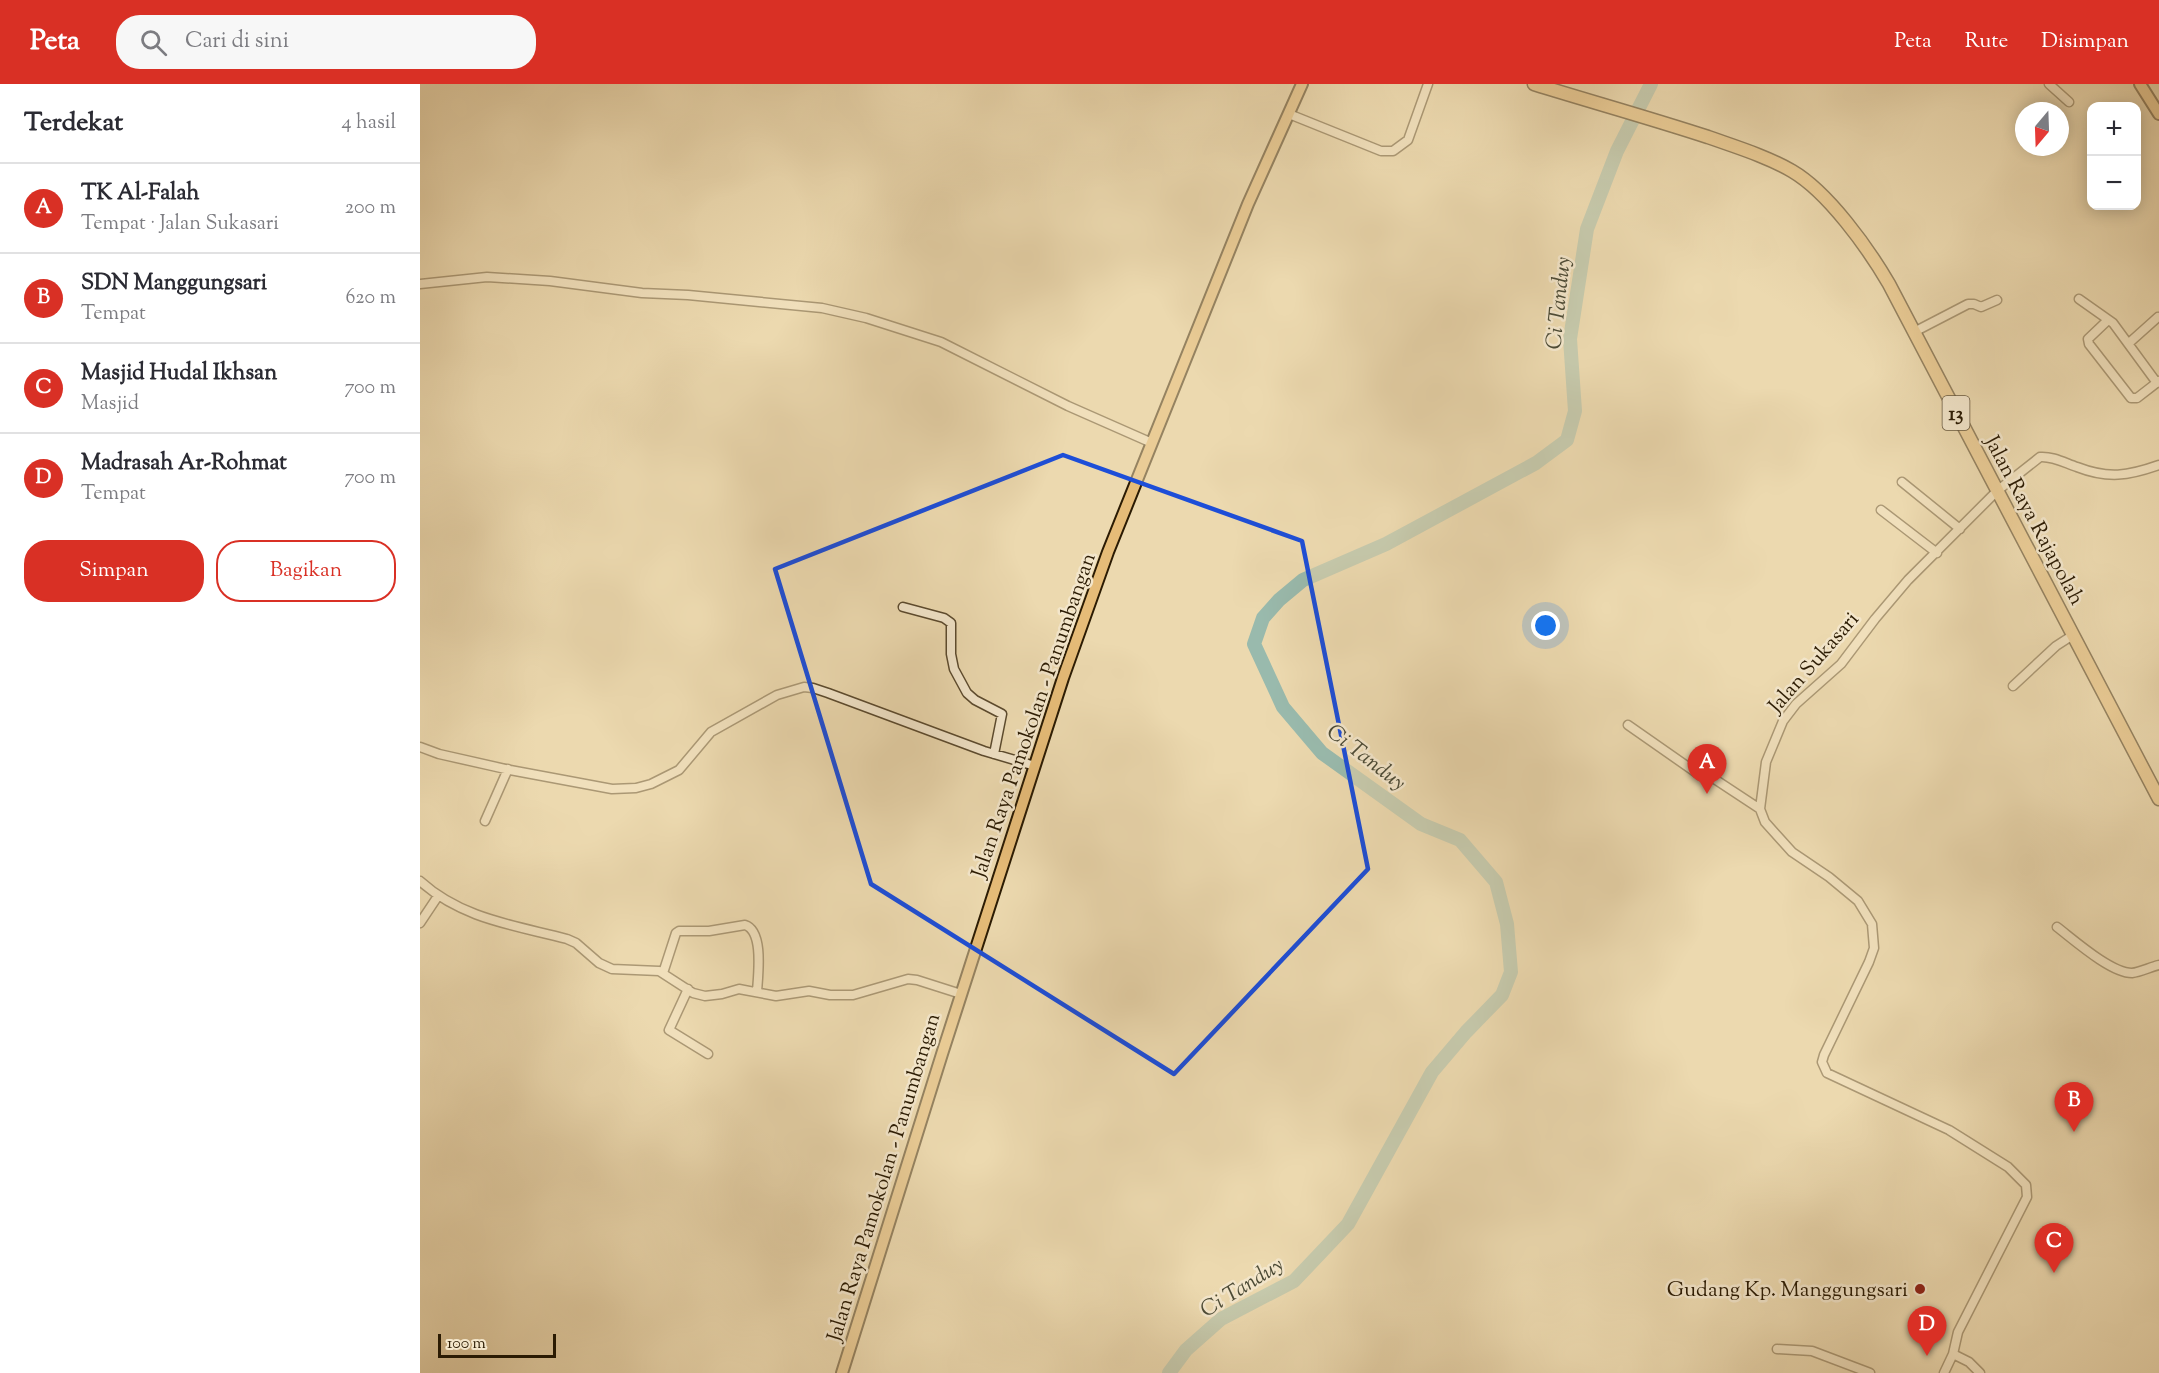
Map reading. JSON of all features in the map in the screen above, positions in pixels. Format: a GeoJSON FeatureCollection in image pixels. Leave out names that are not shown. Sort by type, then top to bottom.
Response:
{"type":"FeatureCollection","features":[{"type":"Feature","properties":{"kind":"highway","name":"Jalan Raya Rajapolah"},"geometry":{"type":"LineString","coordinates":[[1534,84],[1661,121],[1754,154],[1793,172],[1831,204],[1877,264],[2159,799]]}},
{"type":"Feature","properties":{"kind":"main road","name":"Jalan Raya Pamokolan - Panumbangan"},"geometry":{"type":"LineString","coordinates":[[842,1373],[1063,678],[1108,552],[1248,204],[1302,84]]}},
{"type":"Feature","properties":{"kind":"main road"},"geometry":{"type":"LineString","coordinates":[[2140,84],[2159,114]]}},
{"type":"Feature","properties":{"kind":"street"},"geometry":{"type":"LineString","coordinates":[[1288,114],[1381,152],[1394,151],[1408,140],[1428,84]]}},
{"type":"Feature","properties":{"kind":"street"},"geometry":{"type":"LineString","coordinates":[[2049,84],[2069,102]]}},
{"type":"Feature","properties":{"kind":"street"},"geometry":{"type":"LineString","coordinates":[[420,284],[497,277],[550,281],[642,293],[688,295],[822,308],[866,318],[941,342],[1068,406],[1152,443]]}},
{"type":"Feature","properties":{"kind":"street"},"geometry":{"type":"LineString","coordinates":[[2079,299],[2108,320],[2129,343],[2158,382]]}},
{"type":"Feature","properties":{"kind":"street"},"geometry":{"type":"LineString","coordinates":[[1914,332],[1968,304],[1981,307],[1997,300]]}},
{"type":"Feature","properties":{"kind":"street"},"geometry":{"type":"LineString","coordinates":[[2129,343],[2158,317]]}},
{"type":"Feature","properties":{"kind":"street"},"geometry":{"type":"LineString","coordinates":[[2108,320],[2088,339],[2089,344],[2131,398],[2137,398],[2158,382]]}},
{"type":"Feature","properties":{"kind":"street"},"geometry":{"type":"LineString","coordinates":[[2131,404],[2158,382]]}},
{"type":"Feature","properties":{"kind":"street","name":"Jalan Sukasari"},"geometry":{"type":"LineString","coordinates":[[1760,809],[1766,762],[1783,721],[1796,704],[1841,664],[1908,580],[1997,490],[2040,457],[2050,457],[2085,470],[2119,476],[2159,465]]}},
{"type":"Feature","properties":{"kind":"street"},"geometry":{"type":"LineString","coordinates":[[1902,482],[1960,529]]}},
{"type":"Feature","properties":{"kind":"street"},"geometry":{"type":"LineString","coordinates":[[1881,510],[1937,553]]}},
{"type":"Feature","properties":{"kind":"street"},"geometry":{"type":"LineString","coordinates":[[903,607],[944,618],[951,623],[951,654],[957,674],[967,693],[975,700],[1002,714],[994,754]]}},
{"type":"Feature","properties":{"kind":"street"},"geometry":{"type":"LineString","coordinates":[[2013,686],[2056,646],[2073,634]]}},
{"type":"Feature","properties":{"kind":"street"},"geometry":{"type":"LineString","coordinates":[[420,747],[439,754],[612,789],[636,788],[651,784],[680,770],[704,738],[721,725],[777,695],[804,687],[828,693],[994,754],[1035,766]]}},
{"type":"Feature","properties":{"kind":"street"},"geometry":{"type":"LineString","coordinates":[[1628,724],[1701,776],[1709,771],[1716,780],[1760,809],[1765,822],[1792,852],[1829,877],[1858,901],[1872,924],[1874,948],[1824,1055],[1823,1069],[1827,1073],[1949,1130],[2008,1167],[2026,1185],[2027,1197],[1958,1332],[1953,1354],[1944,1373]]}},
{"type":"Feature","properties":{"kind":"street"},"geometry":{"type":"LineString","coordinates":[[485,821],[508,769]]}},
{"type":"Feature","properties":{"kind":"street"},"geometry":{"type":"LineString","coordinates":[[420,881],[438,896],[458,908],[488,919],[567,939],[576,943],[599,963],[612,969],[640,969],[663,973],[693,993],[705,996],[739,989],[776,996],[808,991],[830,995],[853,995],[908,979],[961,994]]}},
{"type":"Feature","properties":{"kind":"street"},"geometry":{"type":"LineString","coordinates":[[420,923],[438,896]]}},
{"type":"Feature","properties":{"kind":"street"},"geometry":{"type":"LineString","coordinates":[[663,973],[678,931],[709,931],[750,926],[756,935],[759,967],[756,992]]}},
{"type":"Feature","properties":{"kind":"street"},"geometry":{"type":"LineString","coordinates":[[2057,927],[2087,951],[2115,969],[2132,973],[2159,965]]}},
{"type":"Feature","properties":{"kind":"street"},"geometry":{"type":"LineString","coordinates":[[688,989],[669,1030],[708,1054]]}},
{"type":"Feature","properties":{"kind":"street"},"geometry":{"type":"LineString","coordinates":[[1777,1349],[1814,1352],[1870,1373]]}},
{"type":"Feature","properties":{"kind":"street"},"geometry":{"type":"LineString","coordinates":[[1953,1354],[1970,1362],[1980,1373]]}},
{"type":"Feature","properties":{"kind":"highlighted area"},"geometry":{"type":"Polygon","coordinates":[[[1063,455],[1302,541],[1368,869],[1174,1074],[871,884],[775,569],[1063,455]]]}},
{"type":"Feature","properties":{"kind":"waterway","name":"Ci Tanduy"},"geometry":{"type":"LineString","coordinates":[[1169,1373],[1186,1350],[1221,1319],[1294,1281],[1348,1224],[1432,1072],[1502,995],[1511,972],[1507,924],[1496,882],[1460,840],[1421,824],[1322,753],[1283,707],[1254,644],[1263,618],[1279,600],[1303,580],[1386,544],[1536,463],[1567,440],[1575,411],[1570,339],[1587,229],[1617,151],[1651,84]]}},
{"type":"Feature","properties":{"kind":"place","name":"TK Al-Falah"},"geometry":{"type":"Point","coordinates":[1707,794]}},
{"type":"Feature","properties":{"kind":"place","name":"SDN Manggungsari"},"geometry":{"type":"Point","coordinates":[2074,1132]}},
{"type":"Feature","properties":{"kind":"place","name":"Masjid Hudal Ikhsan"},"geometry":{"type":"Point","coordinates":[2054,1273]}},
{"type":"Feature","properties":{"kind":"place","name":"Gudang Kp. Manggungsari"},"geometry":{"type":"Point","coordinates":[1920,1289]}},
{"type":"Feature","properties":{"kind":"place","name":"Madrasah Ar-Rohmat"},"geometry":{"type":"Point","coordinates":[1927,1356]}}]}
